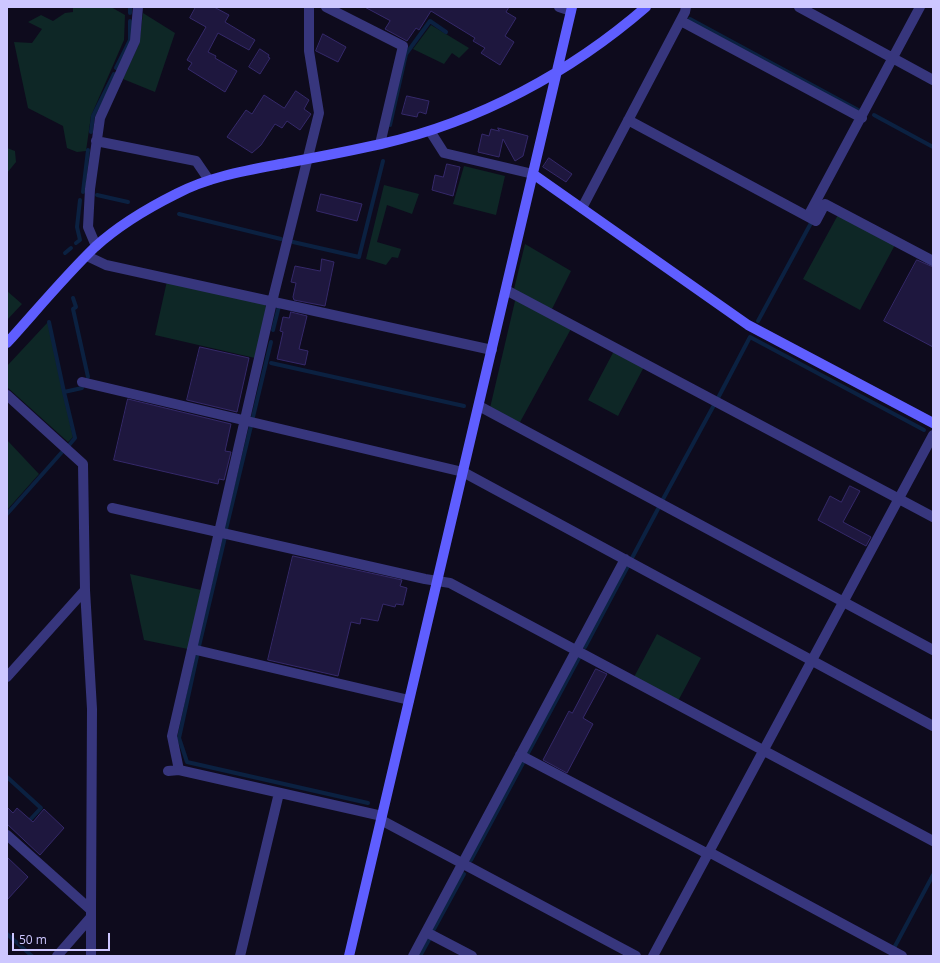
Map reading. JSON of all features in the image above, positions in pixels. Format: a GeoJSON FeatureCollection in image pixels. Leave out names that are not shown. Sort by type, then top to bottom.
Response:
{"type":"FeatureCollection","features":[{"type":"Feature","properties":{"kind":"street"},"geometry":{"type":"LineString","coordinates":[[96,246],[88,227],[90,189],[100,118],[135,41],[138,7]]}},
{"type":"Feature","properties":{"kind":"street"},"geometry":{"type":"LineString","coordinates":[[179,770],[172,736],[272,302],[319,113],[309,51],[309,7]]}},
{"type":"Feature","properties":{"kind":"street"},"geometry":{"type":"LineString","coordinates":[[326,7],[403,46],[380,144]]}},
{"type":"Feature","properties":{"kind":"street"},"geometry":{"type":"LineString","coordinates":[[349,956],[572,9],[559,7]]}},
{"type":"Feature","properties":{"kind":"street"},"geometry":{"type":"LineString","coordinates":[[7,343],[96,246],[176,193],[209,180],[380,144],[430,131],[509,99],[558,71],[611,36],[645,7]]}},
{"type":"Feature","properties":{"kind":"street"},"geometry":{"type":"LineString","coordinates":[[582,208],[681,21],[686,7]]}},
{"type":"Feature","properties":{"kind":"street"},"geometry":{"type":"LineString","coordinates":[[800,7],[933,80]]}},
{"type":"Feature","properties":{"kind":"street"},"geometry":{"type":"LineString","coordinates":[[808,216],[862,118],[920,7]]}},
{"type":"Feature","properties":{"kind":"street"},"geometry":{"type":"LineString","coordinates":[[681,21],[862,118]]}},
{"type":"Feature","properties":{"kind":"street"},"geometry":{"type":"LineString","coordinates":[[628,120],[816,221],[825,204],[933,261]]}},
{"type":"Feature","properties":{"kind":"street"},"geometry":{"type":"LineString","coordinates":[[430,131],[444,153],[533,174],[748,324],[933,423]]}},
{"type":"Feature","properties":{"kind":"street"},"geometry":{"type":"LineString","coordinates":[[96,141],[196,161],[209,180]]}},
{"type":"Feature","properties":{"kind":"street"},"geometry":{"type":"LineString","coordinates":[[87,256],[106,265],[492,350]]}},
{"type":"Feature","properties":{"kind":"street"},"geometry":{"type":"LineString","coordinates":[[506,290],[933,517]]}},
{"type":"Feature","properties":{"kind":"street"},"geometry":{"type":"LineString","coordinates":[[82,382],[463,472],[933,726]]}},
{"type":"Feature","properties":{"kind":"street"},"geometry":{"type":"LineString","coordinates":[[7,395],[82,464],[85,590],[92,709],[92,956]]}},
{"type":"Feature","properties":{"kind":"street"},"geometry":{"type":"LineString","coordinates":[[479,406],[933,650]]}},
{"type":"Feature","properties":{"kind":"street"},"geometry":{"type":"LineString","coordinates":[[653,956],[933,435]]}},
{"type":"Feature","properties":{"kind":"street"},"geometry":{"type":"LineString","coordinates":[[112,508],[450,583],[933,841]]}},
{"type":"Feature","properties":{"kind":"street"},"geometry":{"type":"LineString","coordinates":[[413,956],[625,559]]}},
{"type":"Feature","properties":{"kind":"street"},"geometry":{"type":"LineString","coordinates":[[7,677],[85,590]]}},
{"type":"Feature","properties":{"kind":"street"},"geometry":{"type":"LineString","coordinates":[[192,649],[409,700]]}},
{"type":"Feature","properties":{"kind":"street"},"geometry":{"type":"LineString","coordinates":[[520,755],[902,956]]}},
{"type":"Feature","properties":{"kind":"street"},"geometry":{"type":"LineString","coordinates":[[168,771],[179,770],[381,818],[636,956]]}},
{"type":"Feature","properties":{"kind":"street"},"geometry":{"type":"LineString","coordinates":[[240,956],[279,793]]}},
{"type":"Feature","properties":{"kind":"street"},"geometry":{"type":"LineString","coordinates":[[7,835],[91,913]]}},
{"type":"Feature","properties":{"kind":"street"},"geometry":{"type":"LineString","coordinates":[[57,956],[91,913]]}},
{"type":"Feature","properties":{"kind":"street"},"geometry":{"type":"LineString","coordinates":[[426,932],[472,956]]}},
{"type":"Feature","properties":{"kind":"green space"},"geometry":{"type":"Polygon","coordinates":[[[73,7],[111,7],[125,15],[124,40],[91,116],[86,151],[77,152],[67,148],[63,126],[28,108],[14,42],[32,43],[42,29],[28,22],[41,15],[53,21],[65,13],[73,12],[73,7]]]}},
{"type":"Feature","properties":{"kind":"green space"},"geometry":{"type":"Polygon","coordinates":[[[143,13],[175,33],[155,92],[123,79],[139,44],[143,13]]]}},
{"type":"Feature","properties":{"kind":"green space"},"geometry":{"type":"Polygon","coordinates":[[[431,25],[469,48],[459,58],[452,53],[444,64],[413,49],[431,25]]]}},
{"type":"Feature","properties":{"kind":"green space"},"geometry":{"type":"Polygon","coordinates":[[[7,148],[15,151],[16,162],[7,173],[7,148]]]}},
{"type":"Feature","properties":{"kind":"green space"},"geometry":{"type":"Polygon","coordinates":[[[464,166],[505,176],[496,215],[453,204],[464,166]]]}},
{"type":"Feature","properties":{"kind":"green space"},"geometry":{"type":"Polygon","coordinates":[[[384,185],[419,194],[412,214],[387,205],[377,242],[401,249],[398,258],[392,257],[386,265],[366,259],[384,185]]]}},
{"type":"Feature","properties":{"kind":"green space"},"geometry":{"type":"Polygon","coordinates":[[[839,213],[896,243],[860,310],[803,279],[839,213]]]}},
{"type":"Feature","properties":{"kind":"green space"},"geometry":{"type":"Polygon","coordinates":[[[525,244],[571,271],[551,311],[514,289],[525,244]]]}},
{"type":"Feature","properties":{"kind":"green space"},"geometry":{"type":"Polygon","coordinates":[[[167,281],[264,303],[267,308],[255,358],[155,335],[167,281]]]}},
{"type":"Feature","properties":{"kind":"green space"},"geometry":{"type":"Polygon","coordinates":[[[7,291],[22,304],[7,320],[7,291]]]}},
{"type":"Feature","properties":{"kind":"green space"},"geometry":{"type":"Polygon","coordinates":[[[518,299],[572,327],[519,424],[490,408],[515,301],[518,299]]]}},
{"type":"Feature","properties":{"kind":"green space"},"geometry":{"type":"Polygon","coordinates":[[[48,322],[73,437],[68,442],[7,387],[7,366],[48,322]]]}},
{"type":"Feature","properties":{"kind":"green space"},"geometry":{"type":"Polygon","coordinates":[[[615,349],[645,365],[618,416],[588,400],[615,349]]]}},
{"type":"Feature","properties":{"kind":"green space"},"geometry":{"type":"Polygon","coordinates":[[[7,440],[39,474],[7,510],[7,440]]]}},
{"type":"Feature","properties":{"kind":"green space"},"geometry":{"type":"Polygon","coordinates":[[[130,574],[201,590],[188,649],[144,640],[130,574]]]}},
{"type":"Feature","properties":{"kind":"green space"},"geometry":{"type":"Polygon","coordinates":[[[657,634],[701,658],[678,701],[634,677],[657,634]]]}},
{"type":"Feature","properties":{"kind":"building"},"geometry":{"type":"Polygon","coordinates":[[[196,7],[214,7],[229,15],[225,22],[255,40],[249,50],[218,33],[208,52],[237,71],[225,92],[188,69],[192,63],[187,60],[206,27],[190,18],[196,7]]]}},
{"type":"Feature","properties":{"kind":"building"},"geometry":{"type":"Polygon","coordinates":[[[365,7],[509,7],[506,12],[516,18],[505,36],[514,42],[500,65],[481,53],[485,48],[473,41],[475,38],[431,11],[419,30],[416,28],[407,41],[385,29],[390,21],[365,7]]]}},
{"type":"Feature","properties":{"kind":"building"},"geometry":{"type":"Polygon","coordinates":[[[323,34],[346,47],[338,62],[316,51],[323,34]]]}},
{"type":"Feature","properties":{"kind":"building"},"geometry":{"type":"Polygon","coordinates":[[[260,49],[269,55],[268,57],[270,58],[260,74],[249,67],[260,49]]]}},
{"type":"Feature","properties":{"kind":"building"},"geometry":{"type":"Polygon","coordinates":[[[296,91],[309,100],[304,109],[311,114],[300,130],[287,121],[282,128],[275,124],[261,145],[252,153],[227,137],[246,110],[252,114],[264,95],[284,108],[296,91]]]}},
{"type":"Feature","properties":{"kind":"building"},"geometry":{"type":"Polygon","coordinates":[[[407,96],[429,101],[426,114],[420,112],[418,113],[417,117],[402,114],[407,96]]]}},
{"type":"Feature","properties":{"kind":"building"},"geometry":{"type":"Polygon","coordinates":[[[498,128],[528,136],[523,156],[515,161],[503,139],[499,157],[478,152],[482,134],[489,136],[491,129],[499,131],[498,128]]]}},
{"type":"Feature","properties":{"kind":"building"},"geometry":{"type":"Polygon","coordinates":[[[549,158],[572,174],[566,182],[543,167],[549,158]]]}},
{"type":"Feature","properties":{"kind":"building"},"geometry":{"type":"Polygon","coordinates":[[[447,164],[460,167],[453,196],[432,190],[435,175],[443,177],[447,164]]]}},
{"type":"Feature","properties":{"kind":"building"},"geometry":{"type":"Polygon","coordinates":[[[321,194],[362,204],[357,221],[317,211],[321,194]]]}},
{"type":"Feature","properties":{"kind":"building"},"geometry":{"type":"Polygon","coordinates":[[[322,259],[334,262],[325,306],[294,300],[293,297],[296,283],[291,282],[295,266],[320,271],[322,259]]]}},
{"type":"Feature","properties":{"kind":"building"},"geometry":{"type":"Polygon","coordinates":[[[917,260],[933,267],[933,347],[884,321],[917,260]]]}},
{"type":"Feature","properties":{"kind":"building"},"geometry":{"type":"Polygon","coordinates":[[[291,312],[307,316],[299,349],[308,351],[305,365],[277,359],[283,332],[280,331],[283,317],[289,318],[291,312]]]}},
{"type":"Feature","properties":{"kind":"building"},"geometry":{"type":"Polygon","coordinates":[[[200,347],[249,358],[237,412],[187,400],[200,347]]]}},
{"type":"Feature","properties":{"kind":"building"},"geometry":{"type":"Polygon","coordinates":[[[128,399],[231,424],[225,451],[231,452],[224,480],[219,479],[218,484],[114,460],[128,399]]]}},
{"type":"Feature","properties":{"kind":"building"},"geometry":{"type":"Polygon","coordinates":[[[850,486],[860,491],[843,522],[871,537],[866,546],[818,520],[830,496],[841,502],[850,486]]]}},
{"type":"Feature","properties":{"kind":"building"},"geometry":{"type":"Polygon","coordinates":[[[293,556],[402,580],[400,586],[407,588],[403,605],[396,604],[395,607],[383,604],[378,621],[361,618],[360,624],[351,622],[338,676],[268,660],[293,556]]]}},
{"type":"Feature","properties":{"kind":"building"},"geometry":{"type":"Polygon","coordinates":[[[596,669],[607,674],[583,718],[593,724],[567,773],[543,760],[569,711],[572,713],[596,669]]]}},
{"type":"Feature","properties":{"kind":"building"},"geometry":{"type":"Polygon","coordinates":[[[7,807],[13,813],[17,808],[33,822],[44,809],[64,828],[40,855],[7,824],[7,807]]]}},
{"type":"Feature","properties":{"kind":"building"},"geometry":{"type":"Polygon","coordinates":[[[7,857],[28,877],[7,900],[7,857]]]}},
{"type":"Feature","properties":{"kind":"waterway"},"geometry":{"type":"LineString","coordinates":[[130,7],[130,13]]}},
{"type":"Feature","properties":{"kind":"waterway"},"geometry":{"type":"LineString","coordinates":[[690,19],[860,111]]}},
{"type":"Feature","properties":{"kind":"waterway"},"geometry":{"type":"LineString","coordinates":[[116,68],[130,40],[130,21]]}},
{"type":"Feature","properties":{"kind":"waterway"},"geometry":{"type":"LineString","coordinates":[[390,125],[406,54],[430,21],[446,32]]}},
{"type":"Feature","properties":{"kind":"waterway"},"geometry":{"type":"LineString","coordinates":[[91,132],[93,116],[114,74]]}},
{"type":"Feature","properties":{"kind":"waterway"},"geometry":{"type":"LineString","coordinates":[[874,115],[933,147]]}},
{"type":"Feature","properties":{"kind":"waterway"},"geometry":{"type":"LineString","coordinates":[[83,192],[88,150]]}},
{"type":"Feature","properties":{"kind":"waterway"},"geometry":{"type":"LineString","coordinates":[[293,242],[359,257],[383,161]]}},
{"type":"Feature","properties":{"kind":"waterway"},"geometry":{"type":"LineString","coordinates":[[97,195],[128,202]]}},
{"type":"Feature","properties":{"kind":"waterway"},"geometry":{"type":"LineString","coordinates":[[76,243],[80,240],[77,227],[80,200]]}},
{"type":"Feature","properties":{"kind":"waterway"},"geometry":{"type":"LineString","coordinates":[[179,214],[281,239]]}},
{"type":"Feature","properties":{"kind":"waterway"},"geometry":{"type":"LineString","coordinates":[[758,321],[811,223]]}},
{"type":"Feature","properties":{"kind":"waterway"},"geometry":{"type":"LineString","coordinates":[[65,253],[71,248]]}},
{"type":"Feature","properties":{"kind":"waterway"},"geometry":{"type":"LineString","coordinates":[[73,298],[76,307],[73,309],[88,377]]}},
{"type":"Feature","properties":{"kind":"waterway"},"geometry":{"type":"LineString","coordinates":[[273,330],[279,306]]}},
{"type":"Feature","properties":{"kind":"waterway"},"geometry":{"type":"LineString","coordinates":[[49,322],[64,392],[82,388]]}},
{"type":"Feature","properties":{"kind":"waterway"},"geometry":{"type":"LineString","coordinates":[[718,398],[750,337],[924,430]]}},
{"type":"Feature","properties":{"kind":"waterway"},"geometry":{"type":"LineString","coordinates":[[253,417],[271,342]]}},
{"type":"Feature","properties":{"kind":"waterway"},"geometry":{"type":"LineString","coordinates":[[271,363],[464,406]]}},
{"type":"Feature","properties":{"kind":"waterway"},"geometry":{"type":"LineString","coordinates":[[64,392],[75,438],[70,444]]}},
{"type":"Feature","properties":{"kind":"waterway"},"geometry":{"type":"LineString","coordinates":[[662,501],[714,405]]}},
{"type":"Feature","properties":{"kind":"waterway"},"geometry":{"type":"LineString","coordinates":[[226,529],[251,426]]}},
{"type":"Feature","properties":{"kind":"waterway"},"geometry":{"type":"LineString","coordinates":[[7,514],[62,452]]}},
{"type":"Feature","properties":{"kind":"waterway"},"geometry":{"type":"LineString","coordinates":[[632,558],[659,507]]}},
{"type":"Feature","properties":{"kind":"waterway"},"geometry":{"type":"LineString","coordinates":[[199,646],[225,537]]}},
{"type":"Feature","properties":{"kind":"waterway"},"geometry":{"type":"LineString","coordinates":[[585,647],[628,566]]}},
{"type":"Feature","properties":{"kind":"waterway"},"geometry":{"type":"LineString","coordinates":[[197,656],[179,738],[187,762],[368,803]]}},
{"type":"Feature","properties":{"kind":"waterway"},"geometry":{"type":"LineString","coordinates":[[528,753],[580,656]]}},
{"type":"Feature","properties":{"kind":"waterway"},"geometry":{"type":"LineString","coordinates":[[471,860],[523,763]]}},
{"type":"Feature","properties":{"kind":"waterway"},"geometry":{"type":"LineString","coordinates":[[7,777],[41,808],[28,822]]}},
{"type":"Feature","properties":{"kind":"waterway"},"geometry":{"type":"LineString","coordinates":[[434,929],[464,874]]}},
{"type":"Feature","properties":{"kind":"waterway"},"geometry":{"type":"LineString","coordinates":[[894,948],[933,875]]}},
{"type":"Feature","properties":{"kind":"waterway"},"geometry":{"type":"LineString","coordinates":[[7,934],[32,956]]}},
{"type":"Feature","properties":{"kind":"waterway"},"geometry":{"type":"LineString","coordinates":[[420,956],[430,938]]}}]}
